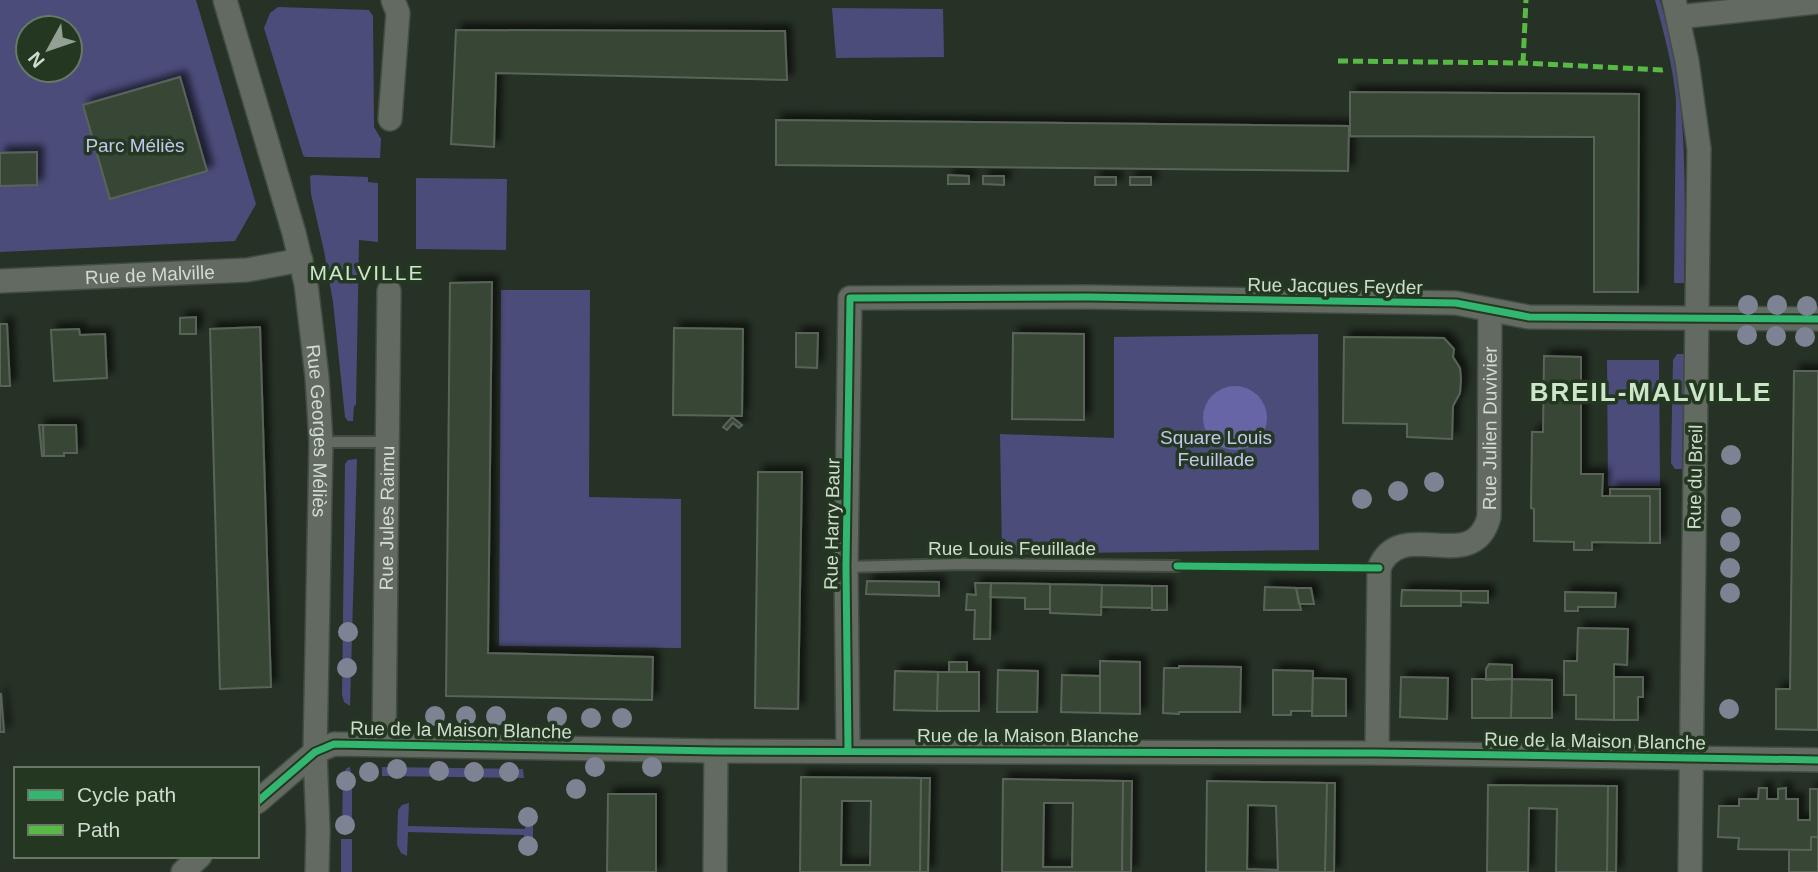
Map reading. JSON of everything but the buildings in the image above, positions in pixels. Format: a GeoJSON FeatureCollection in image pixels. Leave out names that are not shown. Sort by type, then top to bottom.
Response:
{"type":"FeatureCollection","features":[{"type":"Feature","properties":{"kind":"street","name":"Rue Georges Méliès"},"geometry":{"type":"LineString","coordinates":[[225,0],[301,260],[317,377],[321,442],[315,752],[317,872]]}},
{"type":"Feature","properties":{"kind":"street"},"geometry":{"type":"LineString","coordinates":[[390,118],[398,13],[393,0]]}},
{"type":"Feature","properties":{"kind":"street"},"geometry":{"type":"LineString","coordinates":[[1676,8],[1818,2]]}},
{"type":"Feature","properties":{"kind":"street","name":"Rue du Breil"},"geometry":{"type":"LineString","coordinates":[[1676,8],[1688,61],[1699,149],[1690,872]]}},
{"type":"Feature","properties":{"kind":"street","name":"Rue de Malville"},"geometry":{"type":"LineString","coordinates":[[0,281],[247,270],[301,260]]}},
{"type":"Feature","properties":{"kind":"street","name":"Rue Jules Raimu"},"geometry":{"type":"LineString","coordinates":[[384,744],[389,291]]}},
{"type":"Feature","properties":{"kind":"street","name":"Rue Jacques Feyder"},"geometry":{"type":"LineString","coordinates":[[850,298],[1456,303],[1529,317],[1818,319]]}},
{"type":"Feature","properties":{"kind":"street","name":"Rue Harry Baur"},"geometry":{"type":"LineString","coordinates":[[848,750],[846,567],[850,298]]}},
{"type":"Feature","properties":{"kind":"street","name":"Rue Julien Duvivier"},"geometry":{"type":"LineString","coordinates":[[1377,753],[1382,560],[1395,548],[1405,545],[1464,545],[1474,542],[1486,529],[1489,517],[1490,311]]}},
{"type":"Feature","properties":{"kind":"street","name":"Rue de la Maison Blanche"},"geometry":{"type":"LineString","coordinates":[[259,800],[315,752],[334,744],[716,751],[1377,753],[1818,760]]}},
{"type":"Feature","properties":{"kind":"street"},"geometry":{"type":"LineString","coordinates":[[715,872],[716,751]]}},
{"type":"Feature","properties":{"kind":"street"},"geometry":{"type":"LineString","coordinates":[[183,872],[198,858]]}},
{"type":"Feature","properties":{"kind":"lane"},"geometry":{"type":"LineString","coordinates":[[321,442],[387,442]]}},
{"type":"Feature","properties":{"kind":"lane","name":"Rue Louis Feuillade"},"geometry":{"type":"LineString","coordinates":[[846,567],[963,564],[1177,566]]}},
{"type":"Feature","properties":{"kind":"green space","name":"Parc Méliès"},"geometry":{"type":"Polygon","coordinates":[[[0,0],[196,0],[256,204],[235,241],[0,252],[0,0]]]}},
{"type":"Feature","properties":{"kind":"green space"},"geometry":{"type":"Polygon","coordinates":[[[1655,0],[1660,0],[1669,34],[1680,95],[1684,175],[1684,283],[1674,283],[1676,100],[1665,37],[1655,0]]]}},
{"type":"Feature","properties":{"kind":"green space"},"geometry":{"type":"Polygon","coordinates":[[[278,7],[369,10],[373,16],[374,127],[381,139],[380,158],[303,155],[264,28],[270,13],[278,7]]]}},
{"type":"Feature","properties":{"kind":"green space"},"geometry":{"type":"Polygon","coordinates":[[[832,8],[943,9],[944,57],[836,58],[832,8]]]}},
{"type":"Feature","properties":{"kind":"green space"},"geometry":{"type":"Polygon","coordinates":[[[310,176],[368,177],[368,182],[378,183],[378,242],[359,240],[356,405],[353,421],[348,421],[345,417],[333,302],[311,194],[310,176]]]}},
{"type":"Feature","properties":{"kind":"green space"},"geometry":{"type":"Polygon","coordinates":[[[416,178],[507,179],[506,250],[416,249],[416,178]]]}},
{"type":"Feature","properties":{"kind":"green space"},"geometry":{"type":"Polygon","coordinates":[[[501,290],[590,290],[589,497],[681,499],[681,648],[499,646],[501,290]]]}},
{"type":"Feature","properties":{"kind":"green space","name":"Square Louis Feuillade"},"geometry":{"type":"Polygon","coordinates":[[[1318,334],[1319,550],[1002,554],[1000,434],[1114,438],[1114,337],[1318,334]]]}},
{"type":"Feature","properties":{"kind":"green space"},"geometry":{"type":"Polygon","coordinates":[[[1677,354],[1684,354],[1682,469],[1675,469],[1671,463],[1673,360],[1677,354]]]}},
{"type":"Feature","properties":{"kind":"green space"},"geometry":{"type":"Polygon","coordinates":[[[1607,360],[1659,360],[1660,486],[1608,486],[1607,360]]]}},
{"type":"Feature","properties":{"kind":"green space"},"geometry":{"type":"Polygon","coordinates":[[[357,459],[350,706],[344,702],[342,695],[345,464],[348,460],[357,459]]]}},
{"type":"Feature","properties":{"kind":"green space"},"geometry":{"type":"Polygon","coordinates":[[[350,767],[352,833],[344,833],[343,773],[350,767]]]}},
{"type":"Feature","properties":{"kind":"green space"},"geometry":{"type":"Polygon","coordinates":[[[382,767],[523,769],[524,778],[382,776],[382,767]]]}},
{"type":"Feature","properties":{"kind":"green space"},"geometry":{"type":"Polygon","coordinates":[[[409,803],[408,826],[525,829],[526,807],[533,815],[533,847],[525,854],[524,835],[408,832],[407,856],[401,853],[397,845],[398,810],[409,803]]]}},
{"type":"Feature","properties":{"kind":"green space"},"geometry":{"type":"Polygon","coordinates":[[[341,839],[352,839],[352,872],[341,872],[341,839]]]}},
{"type":"Feature","properties":{"kind":"shaded area"},"geometry":{"type":"Polygon","coordinates":[[[1229,386],[1241,386],[1258,395],[1265,406],[1265,430],[1258,441],[1241,450],[1229,450],[1217,445],[1208,436],[1203,424],[1203,412],[1208,400],[1217,391],[1229,386]]]}},
{"type":"Feature","properties":{"kind":"marked path"},"geometry":{"type":"LineString","coordinates":[[1523,63],[1526,0]]}},
{"type":"Feature","properties":{"kind":"marked path"},"geometry":{"type":"LineString","coordinates":[[1338,61],[1523,63],[1667,69]]}},
{"type":"Feature","properties":{"kind":"cycle path"},"geometry":{"type":"LineString","coordinates":[[848,750],[846,567],[850,298],[1089,297],[1456,303],[1529,317],[1818,319]]}},
{"type":"Feature","properties":{"kind":"cycle path"},"geometry":{"type":"LineString","coordinates":[[1177,566],[1379,568]]}},
{"type":"Feature","properties":{"kind":"cycle path"},"geometry":{"type":"LineString","coordinates":[[259,800],[315,752],[334,744],[716,751],[1377,753],[1818,760]]}},
{"type":"Feature","properties":{"kind":"district","name":"MALVILLE"},"geometry":{"type":"Point","coordinates":[367,272]}},
{"type":"Feature","properties":{"kind":"district","name":"BREIL-MALVILLE"},"geometry":{"type":"Point","coordinates":[1651,392]}}]}
